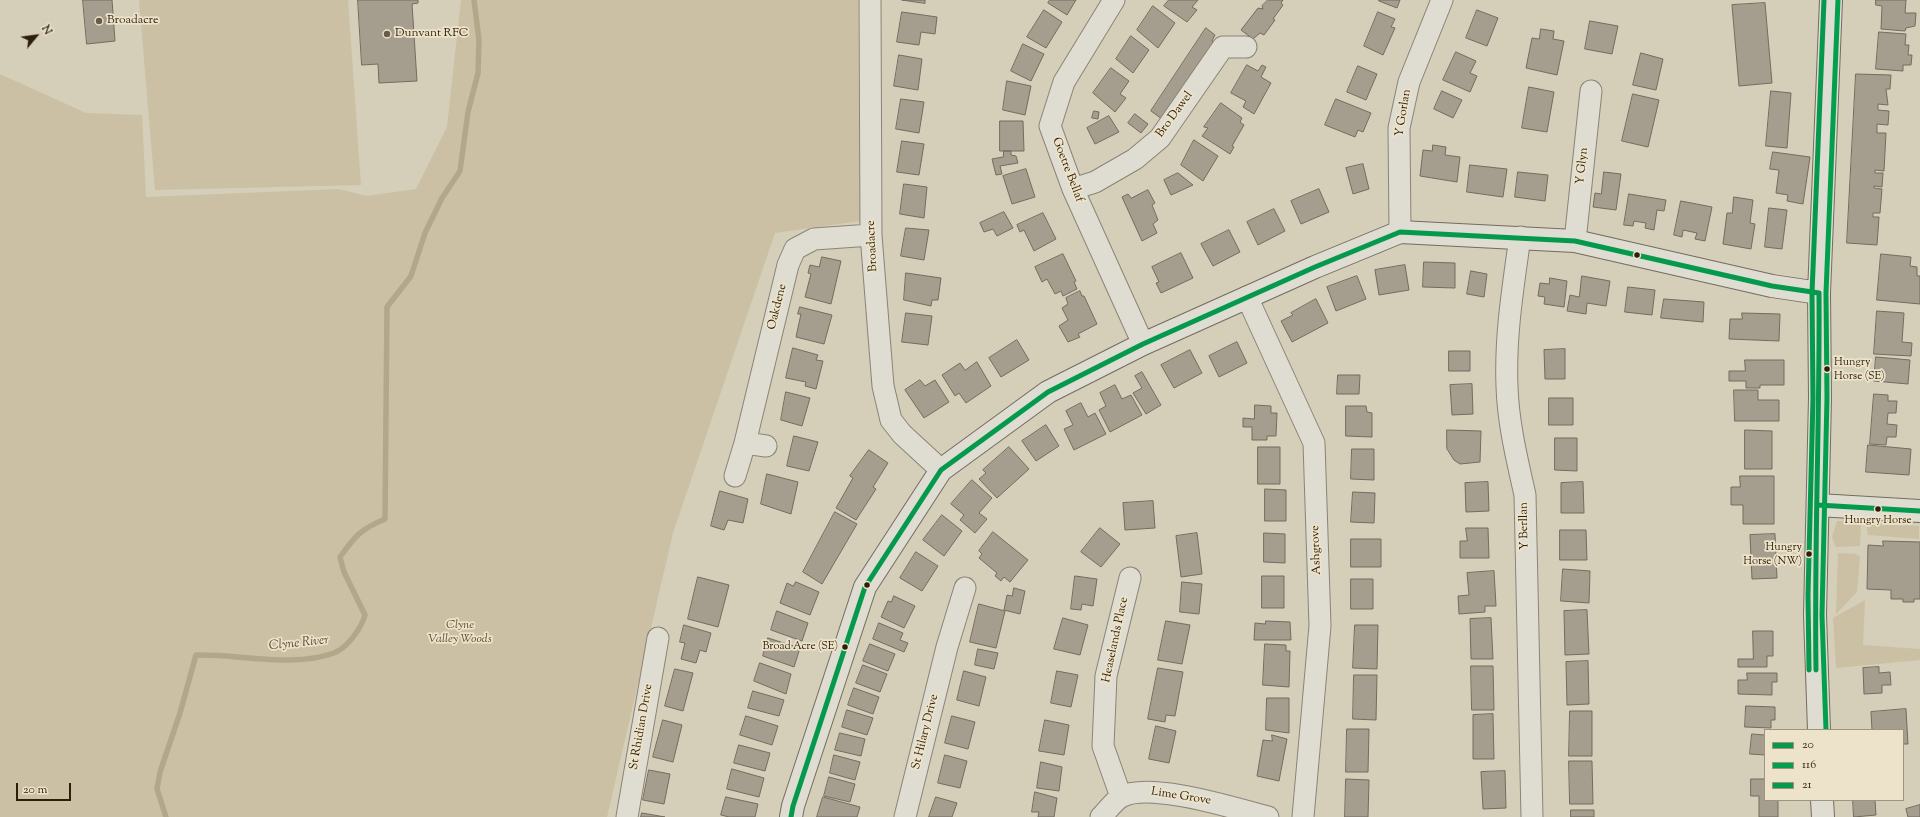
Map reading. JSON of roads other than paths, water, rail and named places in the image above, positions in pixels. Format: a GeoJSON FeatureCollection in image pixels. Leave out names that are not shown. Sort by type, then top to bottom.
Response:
{"type":"FeatureCollection","features":[{"type":"Feature","properties":{"kind":"street","name":"Broadacre"},"geometry":{"type":"LineString","coordinates":[[870,0],[871,235],[882,386],[891,420],[902,434],[941,470]]}},
{"type":"Feature","properties":{"kind":"street","name":"Goetre Bellaf"},"geometry":{"type":"LineString","coordinates":[[1114,0],[1064,82],[1050,126],[1073,189],[1143,344]]}},
{"type":"Feature","properties":{"kind":"street","name":"Y Gorlan"},"geometry":{"type":"LineString","coordinates":[[1400,232],[1399,128],[1409,82],[1448,0]]}},
{"type":"Feature","properties":{"kind":"street"},"geometry":{"type":"LineString","coordinates":[[1819,729],[1815,615],[1820,398],[1819,293],[1832,0]]}},
{"type":"Feature","properties":{"kind":"street","name":"Bro Dawel"},"geometry":{"type":"LineString","coordinates":[[1073,189],[1095,182],[1128,162],[1160,138],[1223,47],[1246,47]]}},
{"type":"Feature","properties":{"kind":"street","name":"Y Glyn"},"geometry":{"type":"LineString","coordinates":[[1575,241],[1591,91]]}},
{"type":"Feature","properties":{"kind":"street"},"geometry":{"type":"LineString","coordinates":[[791,817],[793,806],[865,587],[941,470],[1048,392],[1143,344],[1247,297],[1400,232],[1575,241],[1772,286],[1819,293]]}},
{"type":"Feature","properties":{"kind":"street","name":"Oakdene"},"geometry":{"type":"LineString","coordinates":[[735,476],[745,443],[788,265],[795,249],[814,239],[871,235]]}},
{"type":"Feature","properties":{"kind":"street","name":"Y Berllan"},"geometry":{"type":"LineString","coordinates":[[1520,237],[1508,330],[1506,387],[1513,445],[1525,495],[1532,817]]}},
{"type":"Feature","properties":{"kind":"street","name":"Ashgrove"},"geometry":{"type":"LineString","coordinates":[[1247,297],[1314,443],[1320,626],[1303,817]]}},
{"type":"Feature","properties":{"kind":"street"},"geometry":{"type":"LineString","coordinates":[[745,443],[766,446]]}},
{"type":"Feature","properties":{"kind":"street"},"geometry":{"type":"LineString","coordinates":[[1818,505],[1920,512]]}},
{"type":"Feature","properties":{"kind":"street","name":"Heaselands Place"},"geometry":{"type":"LineString","coordinates":[[1121,797],[1103,746],[1103,738],[1106,676],[1130,578]]}},
{"type":"Feature","properties":{"kind":"street","name":"St Hilary Drive"},"geometry":{"type":"LineString","coordinates":[[905,817],[956,650],[965,588]]}},
{"type":"Feature","properties":{"kind":"street","name":"St Rhidian Drive"},"geometry":{"type":"LineString","coordinates":[[627,817],[658,638]]}},
{"type":"Feature","properties":{"kind":"street","name":"Lime Grove"},"geometry":{"type":"LineString","coordinates":[[1121,797],[1149,791],[1208,801],[1268,817]]}},
{"type":"Feature","properties":{"kind":"street"},"geometry":{"type":"LineString","coordinates":[[1101,817],[1121,797]]}},
{"type":"Feature","properties":{"kind":"street"},"geometry":{"type":"LineString","coordinates":[[1822,801],[1823,817]]}},
{"type":"Feature","properties":{"kind":"waterway","name":"Clyne River"},"geometry":{"type":"LineString","coordinates":[[166,817],[157,789],[160,772],[180,713],[196,655],[284,660],[302,660],[318,657],[334,653],[344,647],[357,632],[365,615],[344,572],[340,557],[359,534],[370,526],[385,519],[387,307],[411,276],[425,233],[442,198],[460,171],[468,112],[478,73],[479,40],[474,0]]}},
{"type":"Feature","properties":{"kind":"place","name":"Broadacre"},"geometry":{"type":"Point","coordinates":[99,21]}},
{"type":"Feature","properties":{"kind":"place","name":"Dunvant RFC"},"geometry":{"type":"Point","coordinates":[387,34]}},
{"type":"Feature","properties":{"kind":"place","name":"Hungry Horse (SE)"},"geometry":{"type":"Point","coordinates":[1827,369]}},
{"type":"Feature","properties":{"kind":"place","name":"Hungry Horse"},"geometry":{"type":"Point","coordinates":[1878,509]}},
{"type":"Feature","properties":{"kind":"place","name":"Hungry Horse (NW)"},"geometry":{"type":"Point","coordinates":[1809,554]}},
{"type":"Feature","properties":{"kind":"place","name":"Broad Acre (SE)"},"geometry":{"type":"Point","coordinates":[845,647]}},
{"type":"Feature","properties":{"kind":"park label","name":"Clyne Valley Woods"},"geometry":{"type":"Point","coordinates":[460,633]}}]}
